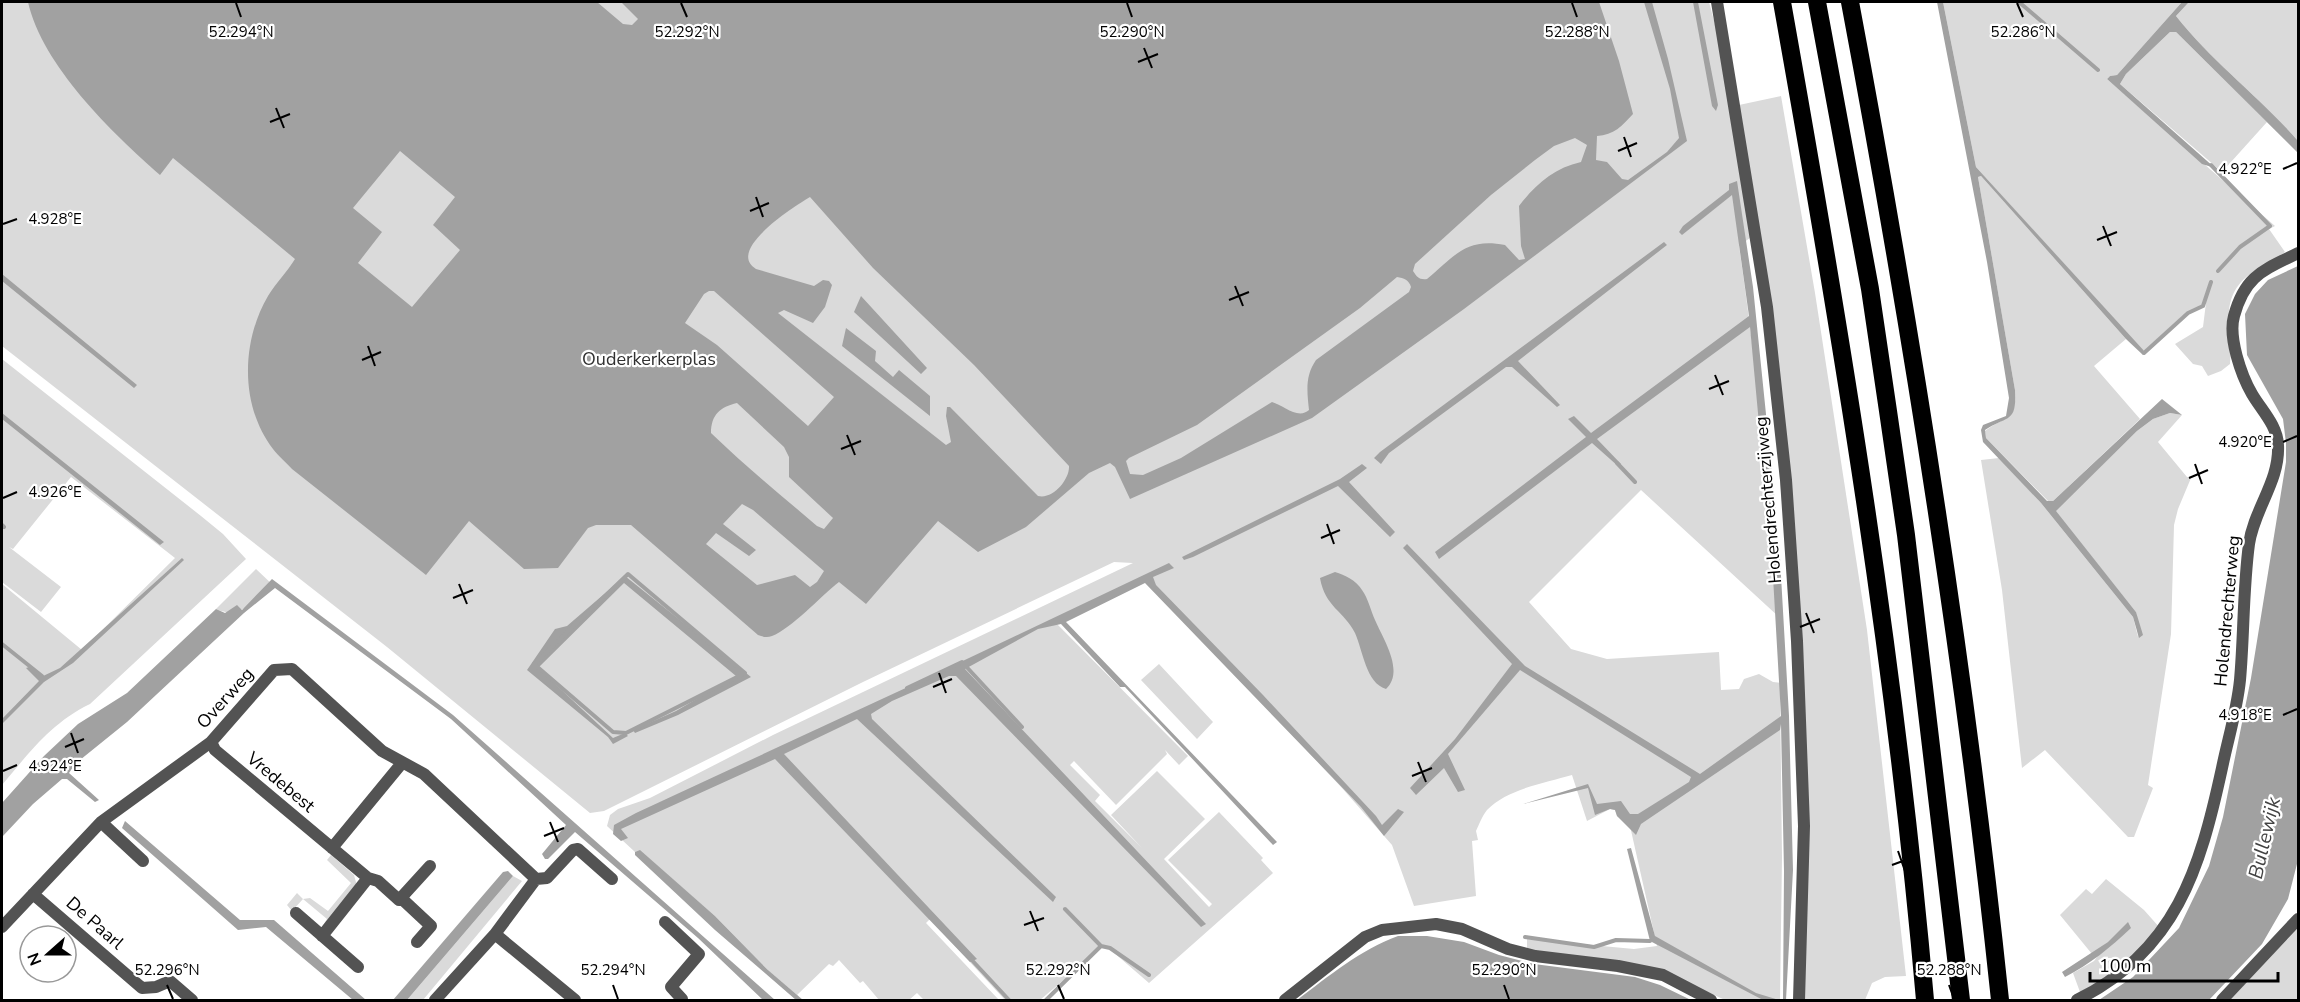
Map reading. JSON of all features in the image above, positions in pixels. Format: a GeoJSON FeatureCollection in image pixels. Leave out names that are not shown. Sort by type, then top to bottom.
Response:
{"type":"FeatureCollection","features":[{"type":"Feature","properties":{"kind":"highway"},"geometry":{"type":"LineString","coordinates":[[1782,2],[1828,263],[1875,566],[1912,854],[1925,1000]]}},
{"type":"Feature","properties":{"kind":"highway"},"geometry":{"type":"LineString","coordinates":[[1817,2],[1870,290],[1890,422],[1934,760],[1960,996]]}},
{"type":"Feature","properties":{"kind":"highway"},"geometry":{"type":"LineString","coordinates":[[1850,2],[1948,579],[2000,1000]]}},
{"type":"Feature","properties":{"kind":"street","name":"Holendrechterzijweg"},"geometry":{"type":"LineString","coordinates":[[1717,2],[1767,307],[1786,480],[1797,641],[1804,826],[1799,1000]]}},
{"type":"Feature","properties":{"kind":"street","name":"Holendrechterweg"},"geometry":{"type":"LineString","coordinates":[[2078,1000],[2113,981],[2161,932],[2184,897],[2200,851],[2217,791],[2238,693],[2252,527],[2277,469],[2278,444],[2274,427],[2251,393],[2241,372],[2234,345],[2233,318],[2242,294],[2258,273],[2298,253]]}},
{"type":"Feature","properties":{"kind":"street","name":"Overweg"},"geometry":{"type":"LineString","coordinates":[[2,927],[115,810],[211,742],[274,670],[292,669],[382,751],[424,774],[536,879]]}},
{"type":"Feature","properties":{"kind":"street","name":"Vredebest"},"geometry":{"type":"LineString","coordinates":[[211,742],[216,750],[332,848],[368,878],[378,881],[399,900],[400,898],[431,926],[417,942]]}},
{"type":"Feature","properties":{"kind":"street"},"geometry":{"type":"LineString","coordinates":[[332,848],[402,764]]}},
{"type":"Feature","properties":{"kind":"street"},"geometry":{"type":"LineString","coordinates":[[102,822],[143,861]]}},
{"type":"Feature","properties":{"kind":"street"},"geometry":{"type":"LineString","coordinates":[[435,1000],[495,934],[536,879],[546,878],[573,850],[578,849],[612,879]]}},
{"type":"Feature","properties":{"kind":"street"},"geometry":{"type":"LineString","coordinates":[[400,898],[430,866]]}},
{"type":"Feature","properties":{"kind":"street"},"geometry":{"type":"LineString","coordinates":[[322,936],[368,878]]}},
{"type":"Feature","properties":{"kind":"street","name":"De Paarl"},"geometry":{"type":"LineString","coordinates":[[33,894],[142,988],[156,987],[170,981],[192,1000]]}},
{"type":"Feature","properties":{"kind":"street"},"geometry":{"type":"LineString","coordinates":[[296,913],[358,967]]}},
{"type":"Feature","properties":{"kind":"street"},"geometry":{"type":"LineString","coordinates":[[2222,1000],[2298,919]]}},
{"type":"Feature","properties":{"kind":"street"},"geometry":{"type":"LineString","coordinates":[[665,922],[699,954],[671,987],[682,1000]]}},
{"type":"Feature","properties":{"kind":"street"},"geometry":{"type":"LineString","coordinates":[[1285,1000],[1365,938],[1382,930],[1436,924],[1462,929],[1508,949],[1534,956],[1618,966],[1663,975],[1711,1000]]}},
{"type":"Feature","properties":{"kind":"street"},"geometry":{"type":"LineString","coordinates":[[495,934],[575,1000]]}},
{"type":"Feature","properties":{"kind":"green space","name":"Ouderkerkerplas"},"geometry":{"type":"Polygon","coordinates":[[[2,2],[1709,2],[1740,118],[1739,105],[1781,96],[1815,293],[1867,630],[1906,976],[1885,977],[1872,983],[1865,1000],[1804,1000],[1807,783],[1758,232],[1739,246],[1762,431],[1779,617],[1641,490],[1529,602],[1571,649],[1607,659],[1719,652],[1721,690],[1739,689],[1744,679],[1759,674],[1773,682],[1783,683],[1780,688],[1782,857],[1780,1000],[1725,1000],[1675,977],[1527,952],[1527,939],[1634,949],[1657,946],[1630,826],[1617,816],[1615,810],[1610,809],[1587,821],[1572,775],[1516,792],[1487,810],[1476,831],[1478,840],[1472,841],[1476,896],[1414,906],[1392,845],[1342,788],[1146,579],[1055,622],[1188,756],[1179,765],[1165,750],[1167,754],[1116,805],[1074,761],[1070,765],[1100,795],[1095,801],[1142,848],[1111,815],[1157,771],[1205,819],[1164,859],[1209,907],[1212,904],[1168,860],[1219,812],[1263,858],[1261,860],[1273,873],[1149,983],[1105,945],[1040,1000],[1005,1000],[930,919],[926,923],[999,1000],[924,1000],[917,993],[909,1000],[879,1000],[863,981],[860,983],[839,960],[833,966],[829,964],[797,995],[769,971],[715,916],[640,851],[635,852],[607,826],[610,815],[618,809],[650,798],[773,735],[1133,563],[1114,562],[863,682],[604,811],[590,813],[387,647],[2,346],[2,2]]]}},
{"type":"Feature","properties":{"kind":"green space"},"geometry":{"type":"Polygon","coordinates":[[[1943,2],[2182,2],[2117,75],[2107,79],[2275,226],[2269,229],[2285,252],[2254,271],[2242,281],[2235,291],[2230,302],[2229,313],[2230,364],[2221,371],[2208,376],[2202,366],[2193,364],[2175,344],[2203,327],[2206,303],[2182,316],[2145,350],[2142,350],[1976,167],[1943,2]]]}},
{"type":"Feature","properties":{"kind":"green space"},"geometry":{"type":"Polygon","coordinates":[[[2189,2],[2298,2],[2298,141],[2205,49],[2176,16],[2189,2]]]}},
{"type":"Feature","properties":{"kind":"green space"},"geometry":{"type":"Polygon","coordinates":[[[2170,32],[2176,32],[2267,122],[2222,172],[2120,84],[2126,74],[2170,32]]]}},
{"type":"Feature","properties":{"kind":"green space"},"geometry":{"type":"Polygon","coordinates":[[[1981,176],[2126,339],[2094,366],[2140,419],[2053,501],[2048,501],[1986,438],[1985,431],[2012,413],[2015,390],[1978,177],[1981,176]]]}},
{"type":"Feature","properties":{"kind":"green space"},"geometry":{"type":"Polygon","coordinates":[[[2,359],[223,534],[246,559],[90,704],[52,729],[2,785],[2,584],[82,650],[175,558],[71,477],[13,549],[9,547],[61,587],[41,612],[2,582],[2,359]]]}},
{"type":"Feature","properties":{"kind":"green space"},"geometry":{"type":"Polygon","coordinates":[[[2170,413],[2182,415],[2158,442],[2187,477],[2191,478],[2174,525],[2171,634],[2148,785],[2153,788],[2134,837],[2128,837],[2045,750],[2022,768],[2002,590],[1981,460],[1999,458],[2041,503],[2133,617],[2138,637],[2136,612],[2055,511],[2137,431],[2153,419],[2170,413]]]}},
{"type":"Feature","properties":{"kind":"green space"},"geometry":{"type":"Polygon","coordinates":[[[256,569],[275,587],[240,610],[224,612],[216,609],[256,569]]]}},
{"type":"Feature","properties":{"kind":"green space"},"geometry":{"type":"Polygon","coordinates":[[[1159,664],[1213,722],[1197,739],[1141,680],[1159,664]]]}},
{"type":"Feature","properties":{"kind":"green space"},"geometry":{"type":"Polygon","coordinates":[[[331,855],[354,875],[357,886],[322,927],[327,919],[303,899],[310,898],[328,911],[351,883],[327,860],[331,855]]]}},
{"type":"Feature","properties":{"kind":"green space"},"geometry":{"type":"Polygon","coordinates":[[[513,876],[522,881],[423,1000],[407,1000],[513,876]]]}},
{"type":"Feature","properties":{"kind":"green space"},"geometry":{"type":"Polygon","coordinates":[[[2106,879],[2144,910],[2160,928],[2122,970],[2080,992],[2073,973],[2094,961],[2108,942],[2092,954],[2060,915],[2086,889],[2092,894],[2106,879]]]}},
{"type":"Feature","properties":{"kind":"green space"},"geometry":{"type":"Polygon","coordinates":[[[297,893],[303,899],[292,911],[287,905],[297,893]]]}},
{"type":"Feature","properties":{"kind":"green space"},"geometry":{"type":"Polygon","coordinates":[[[2298,928],[2298,1000],[2230,1000],[2298,928]]]}},
{"type":"Feature","properties":{"kind":"water","name":"Ouderkerkerplas"},"geometry":{"type":"Polygon","coordinates":[[[28,2],[597,2],[623,24],[632,25],[638,19],[621,2],[1599,2],[1619,61],[1633,114],[1613,132],[1597,136],[1596,160],[1607,162],[1622,179],[1628,180],[1667,152],[1679,138],[1670,89],[1644,2],[1652,2],[1687,141],[1464,309],[1312,418],[1130,499],[1115,467],[1110,463],[1089,473],[1026,527],[978,552],[938,521],[866,604],[839,582],[788,627],[772,636],[765,637],[758,635],[631,525],[596,525],[588,528],[558,568],[524,569],[469,521],[426,575],[292,469],[275,452],[262,432],[254,413],[248,374],[249,353],[259,314],[268,296],[295,259],[173,158],[160,175],[141,158],[81,96],[48,50],[36,26],[28,2]],[[1575,138],[1554,146],[1491,195],[1415,264],[1413,271],[1417,276],[1427,279],[1462,250],[1480,244],[1505,245],[1519,260],[1525,259],[1521,246],[1519,206],[1546,178],[1562,168],[1581,162],[1587,145],[1575,138]],[[400,151],[353,208],[382,232],[358,263],[412,307],[460,250],[433,225],[455,197],[400,151]],[[810,197],[791,209],[756,240],[749,251],[749,261],[756,269],[814,286],[823,280],[829,281],[832,285],[825,307],[813,323],[784,310],[778,313],[946,445],[951,442],[946,416],[947,407],[950,407],[1038,496],[1055,492],[1067,477],[1069,466],[974,365],[873,268],[810,197]],[[1397,277],[1360,308],[1197,425],[1129,458],[1126,461],[1130,474],[1143,475],[1181,458],[1272,402],[1295,413],[1305,413],[1309,410],[1308,378],[1316,360],[1409,292],[1411,287],[1409,283],[1397,277]],[[714,291],[704,294],[685,323],[717,345],[808,426],[834,397],[714,291]],[[737,403],[726,407],[715,417],[711,433],[817,526],[824,529],[833,518],[789,477],[789,457],[784,447],[737,403]],[[742,504],[723,524],[756,550],[749,556],[716,533],[706,544],[757,585],[795,575],[810,587],[817,582],[824,571],[753,510],[742,504]]]}},
{"type":"Feature","properties":{"kind":"water"},"geometry":{"type":"Polygon","coordinates":[[[1693,2],[1698,2],[1718,105],[1716,111],[1712,106],[1693,2]]]}},
{"type":"Feature","properties":{"kind":"water"},"geometry":{"type":"Polygon","coordinates":[[[1937,2],[1943,2],[1976,167],[2146,353],[2143,355],[2126,339],[1981,176],[1978,177],[2015,390],[2012,414],[1985,430],[1986,438],[2047,501],[2053,501],[2162,399],[2182,415],[2170,413],[2153,419],[2137,431],[2056,511],[2136,612],[2143,635],[2139,638],[2133,617],[2041,503],[1983,442],[1981,430],[1983,425],[2006,416],[2009,398],[1987,262],[1937,2]]]}},
{"type":"Feature","properties":{"kind":"water"},"geometry":{"type":"Polygon","coordinates":[[[2182,2],[2189,2],[2176,16],[2205,49],[2298,141],[2298,153],[2176,32],[2170,32],[2126,74],[2120,84],[2215,168],[2202,164],[2107,79],[2117,75],[2182,2]]]}},
{"type":"Feature","properties":{"kind":"water"},"geometry":{"type":"Polygon","coordinates":[[[1737,181],[1753,287],[1776,512],[1767,510],[1750,327],[1597,439],[1621,464],[1619,467],[1592,443],[1439,559],[1435,552],[1586,437],[1568,419],[1574,416],[1591,433],[1749,316],[1732,195],[1682,235],[1679,232],[1683,226],[1729,190],[1729,184],[1737,181]]]}},
{"type":"Feature","properties":{"kind":"water"},"geometry":{"type":"Polygon","coordinates":[[[1664,242],[1667,245],[1518,361],[1560,405],[1557,407],[1512,367],[1506,367],[1389,453],[1381,464],[1374,458],[1380,452],[1664,242]]]}},
{"type":"Feature","properties":{"kind":"water","name":"Bullewijk"},"geometry":{"type":"Polygon","coordinates":[[[2298,266],[2298,860],[2288,899],[2262,944],[2209,1000],[2099,1000],[2133,977],[2179,928],[2209,866],[2223,817],[2251,678],[2286,462],[2283,419],[2247,355],[2245,314],[2255,294],[2268,280],[2298,266]]]}},
{"type":"Feature","properties":{"kind":"water"},"geometry":{"type":"Polygon","coordinates":[[[2,274],[137,385],[134,388],[2,281],[2,274]]]}},
{"type":"Feature","properties":{"kind":"water"},"geometry":{"type":"Polygon","coordinates":[[[861,296],[927,368],[921,374],[854,312],[861,296]]]}},
{"type":"Feature","properties":{"kind":"water"},"geometry":{"type":"Polygon","coordinates":[[[846,328],[876,351],[875,361],[893,377],[899,370],[930,396],[930,416],[842,346],[846,328]]]}},
{"type":"Feature","properties":{"kind":"water"},"geometry":{"type":"Polygon","coordinates":[[[2,413],[164,542],[160,545],[2,419],[2,413]]]}},
{"type":"Feature","properties":{"kind":"water"},"geometry":{"type":"Polygon","coordinates":[[[1362,464],[1367,468],[1349,482],[1395,532],[1390,537],[1338,486],[1193,557],[1184,560],[1182,557],[1340,479],[1362,464]]]}},
{"type":"Feature","properties":{"kind":"water"},"geometry":{"type":"Polygon","coordinates":[[[1779,541],[1789,716],[1793,870],[1786,1000],[1783,1000],[1784,871],[1781,724],[1780,730],[1641,824],[1636,835],[1617,816],[1615,810],[1610,809],[1595,815],[1588,788],[1523,804],[1588,784],[1597,804],[1621,801],[1630,814],[1638,814],[1689,782],[1691,777],[1520,670],[1448,754],[1465,790],[1458,792],[1444,768],[1416,795],[1410,788],[1455,739],[1512,664],[1403,548],[1407,544],[1525,666],[1700,774],[1781,716],[1771,542],[1779,541]]]}},
{"type":"Feature","properties":{"kind":"water"},"geometry":{"type":"Polygon","coordinates":[[[182,558],[184,560],[73,663],[44,682],[2,724],[2,719],[39,681],[26,668],[29,667],[41,677],[60,668],[182,558]]]}},
{"type":"Feature","properties":{"kind":"water"},"geometry":{"type":"Polygon","coordinates":[[[1169,563],[1174,568],[1153,577],[1156,585],[1263,695],[1382,825],[1398,809],[1404,812],[1384,836],[1361,807],[1145,583],[1066,622],[1277,842],[1273,845],[1125,687],[1120,687],[1061,624],[1038,629],[965,669],[1206,924],[1201,927],[956,676],[949,676],[892,701],[871,714],[872,719],[1056,897],[1053,902],[857,719],[784,754],[977,959],[970,962],[775,759],[621,829],[628,838],[621,841],[613,834],[614,825],[636,813],[1169,563]]]}},
{"type":"Feature","properties":{"kind":"water"},"geometry":{"type":"Polygon","coordinates":[[[1335,572],[1357,583],[1368,601],[1393,664],[1391,682],[1386,689],[1374,680],[1366,666],[1355,633],[1330,602],[1322,588],[1320,578],[1335,572]]]}},
{"type":"Feature","properties":{"kind":"water"},"geometry":{"type":"Polygon","coordinates":[[[625,576],[751,677],[678,715],[635,733],[633,730],[676,711],[736,676],[624,583],[538,668],[613,738],[625,733],[628,736],[613,744],[608,737],[527,670],[555,629],[567,626],[625,576]]]}},
{"type":"Feature","properties":{"kind":"water"},"geometry":{"type":"Polygon","coordinates":[[[272,579],[453,715],[775,1000],[763,1000],[698,938],[575,832],[548,859],[545,859],[542,854],[566,825],[451,719],[275,588],[244,613],[127,722],[75,764],[69,773],[99,800],[95,802],[67,779],[62,779],[33,804],[2,837],[2,803],[44,756],[78,724],[127,693],[216,609],[225,613],[237,605],[242,610],[272,579]]]}},
{"type":"Feature","properties":{"kind":"water"},"geometry":{"type":"Polygon","coordinates":[[[125,821],[240,920],[274,920],[366,1000],[353,1000],[266,927],[238,930],[122,828],[125,821]]]}},
{"type":"Feature","properties":{"kind":"water"},"geometry":{"type":"Polygon","coordinates":[[[1631,848],[1655,936],[1756,993],[1779,1000],[1763,1000],[1650,941],[1627,849],[1631,848]]]}},
{"type":"Feature","properties":{"kind":"water"},"geometry":{"type":"Polygon","coordinates":[[[640,850],[715,916],[768,970],[803,1000],[796,1000],[715,930],[635,855],[635,852],[640,850]]]}},
{"type":"Feature","properties":{"kind":"water"},"geometry":{"type":"Polygon","coordinates":[[[508,871],[513,876],[407,1000],[393,1000],[503,872],[508,871]]]}},
{"type":"Feature","properties":{"kind":"water"},"geometry":{"type":"Polygon","coordinates":[[[2128,922],[2131,928],[2115,942],[2091,961],[2065,977],[2062,972],[2108,942],[2128,922]]]}},
{"type":"Feature","properties":{"kind":"water"},"geometry":{"type":"Polygon","coordinates":[[[1398,936],[1427,936],[1464,942],[1499,955],[1534,964],[1635,977],[1660,985],[1691,1000],[1297,1000],[1358,956],[1398,936]]]}},
{"type":"Feature","properties":{"kind":"waterway"},"geometry":{"type":"LineString","coordinates":[[2019,2],[2098,70]]}},
{"type":"Feature","properties":{"kind":"waterway"},"geometry":{"type":"LineString","coordinates":[[2211,165],[2270,226],[2240,247],[2218,271]]}},
{"type":"Feature","properties":{"kind":"waterway"},"geometry":{"type":"LineString","coordinates":[[2144,353],[2188,313],[2203,306],[2211,282]]}},
{"type":"Feature","properties":{"kind":"waterway"},"geometry":{"type":"LineString","coordinates":[[1617,463],[1635,482]]}},
{"type":"Feature","properties":{"kind":"waterway"},"geometry":{"type":"LineString","coordinates":[[628,574],[745,673],[626,733],[613,732],[534,664],[628,574]]}},
{"type":"Feature","properties":{"kind":"waterway"},"geometry":{"type":"LineString","coordinates":[[2,644],[42,676]]}},
{"type":"Feature","properties":{"kind":"waterway"},"geometry":{"type":"LineString","coordinates":[[907,688],[962,662],[1022,727]]}},
{"type":"Feature","properties":{"kind":"waterway"},"geometry":{"type":"LineString","coordinates":[[1065,909],[1101,946],[1110,948],[1149,975]]}},
{"type":"Feature","properties":{"kind":"waterway"},"geometry":{"type":"LineString","coordinates":[[1525,937],[1594,947],[1616,940],[1650,941]]}},
{"type":"Feature","properties":{"kind":"waterway"},"geometry":{"type":"LineString","coordinates":[[1046,1000],[1101,946]]}},
{"type":"Feature","properties":{"kind":"waterway"},"geometry":{"type":"LineString","coordinates":[[969,957],[1009,1000]]}}]}
